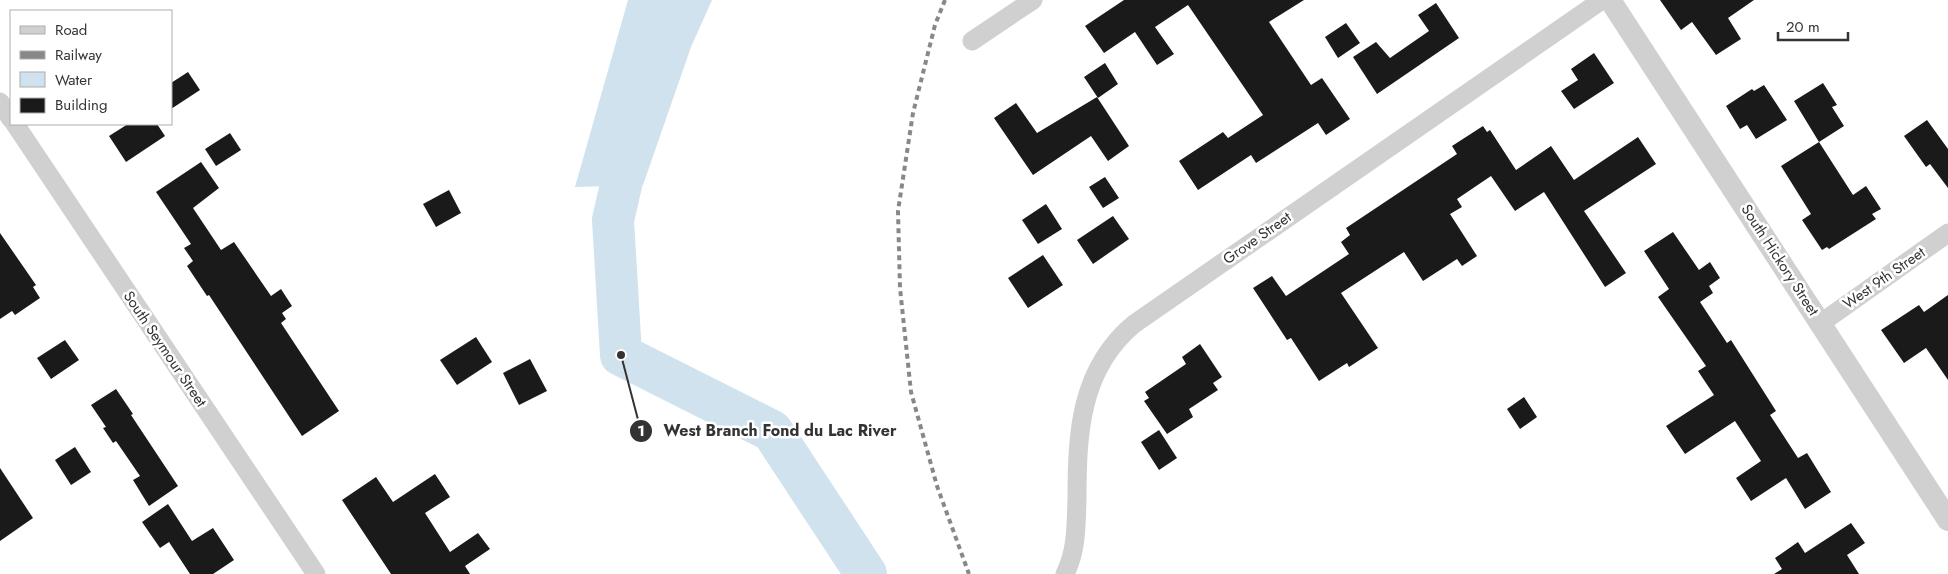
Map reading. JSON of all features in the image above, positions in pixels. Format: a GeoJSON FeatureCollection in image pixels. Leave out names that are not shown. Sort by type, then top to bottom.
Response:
{"type":"FeatureCollection","features":[{"type":"Feature","properties":{"kind":"street"},"geometry":{"type":"LineString","coordinates":[[972,41],[1033,0]]}},
{"type":"Feature","properties":{"kind":"street","name":"Grove Street"},"geometry":{"type":"LineString","coordinates":[[1065,574],[1075,541],[1080,424],[1095,373],[1117,338],[1134,324],[1602,0]]}},
{"type":"Feature","properties":{"kind":"street","name":"South Hickory Street"},"geometry":{"type":"LineString","coordinates":[[1610,0],[1948,520]]}},
{"type":"Feature","properties":{"kind":"street"},"geometry":{"type":"LineString","coordinates":[[0,102],[10,117]]}},
{"type":"Feature","properties":{"kind":"street","name":"South Seymour Street"},"geometry":{"type":"LineString","coordinates":[[16,125],[316,574]]}},
{"type":"Feature","properties":{"kind":"street","name":"West 9th Street"},"geometry":{"type":"LineString","coordinates":[[1821,323],[1948,233]]}},
{"type":"Feature","properties":{"kind":"water"},"geometry":{"type":"Polygon","coordinates":[[[628,0],[712,0],[691,47],[643,185],[575,187],[628,0]]]}},
{"type":"Feature","properties":{"kind":"building"},"geometry":{"type":"Polygon","coordinates":[[[1124,0],[1304,0],[1269,22],[1311,85],[1322,78],[1350,119],[1326,135],[1318,123],[1256,163],[1251,155],[1198,190],[1179,161],[1223,132],[1228,138],[1263,115],[1188,5],[1155,27],[1174,54],[1157,65],[1135,32],[1104,53],[1085,26],[1124,0]]]}},
{"type":"Feature","properties":{"kind":"building"},"geometry":{"type":"Polygon","coordinates":[[[1660,0],[1754,0],[1728,18],[1741,39],[1716,55],[1692,22],[1681,30],[1660,0]]]}},
{"type":"Feature","properties":{"kind":"building"},"geometry":{"type":"Polygon","coordinates":[[[1436,3],[1459,38],[1377,94],[1353,57],[1376,42],[1390,58],[1429,31],[1418,15],[1436,3]]]}},
{"type":"Feature","properties":{"kind":"building"},"geometry":{"type":"Polygon","coordinates":[[[1346,23],[1360,43],[1338,58],[1325,37],[1346,23]]]}},
{"type":"Feature","properties":{"kind":"building"},"geometry":{"type":"Polygon","coordinates":[[[1594,53],[1614,83],[1574,109],[1561,91],[1578,80],[1571,69],[1594,53]]]}},
{"type":"Feature","properties":{"kind":"building"},"geometry":{"type":"Polygon","coordinates":[[[1105,63],[1118,84],[1098,98],[1084,77],[1105,63]]]}},
{"type":"Feature","properties":{"kind":"building"},"geometry":{"type":"Polygon","coordinates":[[[188,72],[200,90],[172,108],[172,82],[188,72]]]}},
{"type":"Feature","properties":{"kind":"building"},"geometry":{"type":"Polygon","coordinates":[[[1823,83],[1837,105],[1832,107],[1844,126],[1819,142],[1794,101],[1823,83]]]}},
{"type":"Feature","properties":{"kind":"building"},"geometry":{"type":"Polygon","coordinates":[[[1764,85],[1787,120],[1756,139],[1747,125],[1740,129],[1726,106],[1752,89],[1754,91],[1764,85]]]}},
{"type":"Feature","properties":{"kind":"building"},"geometry":{"type":"Polygon","coordinates":[[[1097,97],[1129,146],[1108,161],[1091,136],[1033,175],[994,118],[1016,103],[1037,133],[1097,97]]]}},
{"type":"Feature","properties":{"kind":"building"},"geometry":{"type":"Polygon","coordinates":[[[1927,120],[1948,149],[1948,188],[1930,164],[1926,167],[1904,136],[1927,120]]]}},
{"type":"Feature","properties":{"kind":"building"},"geometry":{"type":"Polygon","coordinates":[[[126,125],[158,125],[165,136],[126,162],[109,136],[126,125]]]}},
{"type":"Feature","properties":{"kind":"building"},"geometry":{"type":"Polygon","coordinates":[[[1483,126],[1487,132],[1490,130],[1516,170],[1551,146],[1574,180],[1638,137],[1656,164],[1584,211],[1626,273],[1605,287],[1544,192],[1515,211],[1491,176],[1457,199],[1462,207],[1450,214],[1477,256],[1462,266],[1457,259],[1423,281],[1404,252],[1341,293],[1378,348],[1349,367],[1347,363],[1319,381],[1291,338],[1287,340],[1253,288],[1272,276],[1286,296],[1349,254],[1341,242],[1350,235],[1346,228],[1457,154],[1452,146],[1483,126]]]}},
{"type":"Feature","properties":{"kind":"building"},"geometry":{"type":"Polygon","coordinates":[[[230,133],[241,150],[216,166],[205,149],[230,133]]]}},
{"type":"Feature","properties":{"kind":"building"},"geometry":{"type":"Polygon","coordinates":[[[1819,142],[1853,195],[1866,186],[1881,209],[1872,214],[1876,219],[1829,249],[1827,247],[1822,250],[1802,220],[1811,214],[1781,166],[1819,142]]]}},
{"type":"Feature","properties":{"kind":"building"},"geometry":{"type":"Polygon","coordinates":[[[201,162],[219,188],[193,208],[221,250],[234,242],[271,296],[281,289],[292,306],[282,313],[286,319],[281,323],[339,411],[302,436],[209,295],[207,296],[187,266],[193,261],[184,248],[191,244],[156,192],[201,162]]]}},
{"type":"Feature","properties":{"kind":"building"},"geometry":{"type":"Polygon","coordinates":[[[1105,177],[1119,198],[1103,208],[1089,187],[1105,177]]]}},
{"type":"Feature","properties":{"kind":"building"},"geometry":{"type":"Polygon","coordinates":[[[449,190],[461,213],[436,227],[423,204],[449,190]]]}},
{"type":"Feature","properties":{"kind":"building"},"geometry":{"type":"Polygon","coordinates":[[[1046,204],[1062,229],[1038,244],[1022,220],[1046,204]]]}},
{"type":"Feature","properties":{"kind":"building"},"geometry":{"type":"Polygon","coordinates":[[[1113,216],[1129,239],[1093,264],[1077,240],[1113,216]]]}},
{"type":"Feature","properties":{"kind":"building"},"geometry":{"type":"Polygon","coordinates":[[[1673,232],[1699,270],[1710,262],[1720,278],[1709,286],[1713,293],[1700,302],[1727,343],[1731,340],[1776,411],[1770,415],[1798,458],[1807,453],[1831,492],[1805,509],[1786,478],[1751,501],[1736,478],[1761,461],[1735,421],[1685,454],[1666,426],[1714,395],[1698,371],[1706,366],[1658,297],[1669,289],[1644,251],[1673,232]]]}},
{"type":"Feature","properties":{"kind":"building"},"geometry":{"type":"Polygon","coordinates":[[[0,233],[36,285],[33,287],[40,298],[15,315],[12,311],[0,319],[0,233]]]}},
{"type":"Feature","properties":{"kind":"building"},"geometry":{"type":"Polygon","coordinates":[[[1043,255],[1063,285],[1028,308],[1008,278],[1043,255]]]}},
{"type":"Feature","properties":{"kind":"building"},"geometry":{"type":"Polygon","coordinates":[[[1948,295],[1948,380],[1926,348],[1904,363],[1881,330],[1919,305],[1924,312],[1948,295]]]}},
{"type":"Feature","properties":{"kind":"building"},"geometry":{"type":"Polygon","coordinates":[[[476,337],[492,362],[457,385],[440,360],[476,337]]]}},
{"type":"Feature","properties":{"kind":"building"},"geometry":{"type":"Polygon","coordinates":[[[65,340],[79,360],[51,379],[37,358],[65,340]]]}},
{"type":"Feature","properties":{"kind":"building"},"geometry":{"type":"Polygon","coordinates":[[[1200,344],[1222,377],[1213,383],[1218,390],[1189,409],[1193,417],[1167,434],[1144,401],[1149,398],[1145,392],[1186,364],[1182,357],[1200,344]]]}},
{"type":"Feature","properties":{"kind":"building"},"geometry":{"type":"Polygon","coordinates":[[[530,359],[547,391],[519,405],[503,373],[530,359]]]}},
{"type":"Feature","properties":{"kind":"building"},"geometry":{"type":"Polygon","coordinates":[[[116,389],[178,486],[149,506],[133,480],[140,476],[116,441],[113,443],[103,428],[106,427],[91,405],[116,389]]]}},
{"type":"Feature","properties":{"kind":"building"},"geometry":{"type":"Polygon","coordinates":[[[1524,397],[1537,417],[1520,429],[1507,409],[1524,397]]]}},
{"type":"Feature","properties":{"kind":"building"},"geometry":{"type":"Polygon","coordinates":[[[1159,430],[1177,458],[1159,470],[1141,442],[1159,430]]]}},
{"type":"Feature","properties":{"kind":"building"},"geometry":{"type":"Polygon","coordinates":[[[75,447],[91,472],[71,485],[55,460],[75,447]]]}},
{"type":"Feature","properties":{"kind":"building"},"geometry":{"type":"Polygon","coordinates":[[[0,468],[33,518],[0,541],[0,468]]]}},
{"type":"Feature","properties":{"kind":"building"},"geometry":{"type":"Polygon","coordinates":[[[435,474],[450,497],[425,513],[450,552],[478,533],[490,549],[465,566],[470,574],[391,574],[342,500],[376,477],[393,502],[435,474]]]}},
{"type":"Feature","properties":{"kind":"building"},"geometry":{"type":"Polygon","coordinates":[[[168,504],[192,541],[213,528],[234,560],[213,574],[190,574],[169,542],[160,548],[142,522],[168,504]]]}},
{"type":"Feature","properties":{"kind":"building"},"geometry":{"type":"Polygon","coordinates":[[[1851,523],[1865,543],[1847,555],[1859,574],[1774,574],[1782,569],[1775,558],[1798,542],[1805,553],[1851,523]]]}},
{"type":"Feature","properties":{"kind":"waterway"},"geometry":{"type":"LineString","coordinates":[[634,128],[613,220],[621,355],[772,431],[866,574]]}},
{"type":"Feature","properties":{"kind":"railway"},"geometry":{"type":"LineString","coordinates":[[945,0],[935,25],[913,113],[898,211],[900,288],[911,392],[937,486],[969,574]]}},
{"type":"Feature","properties":{"kind":"place","name":"West Branch Fond du Lac River"},"geometry":{"type":"Point","coordinates":[621,355]}}]}
